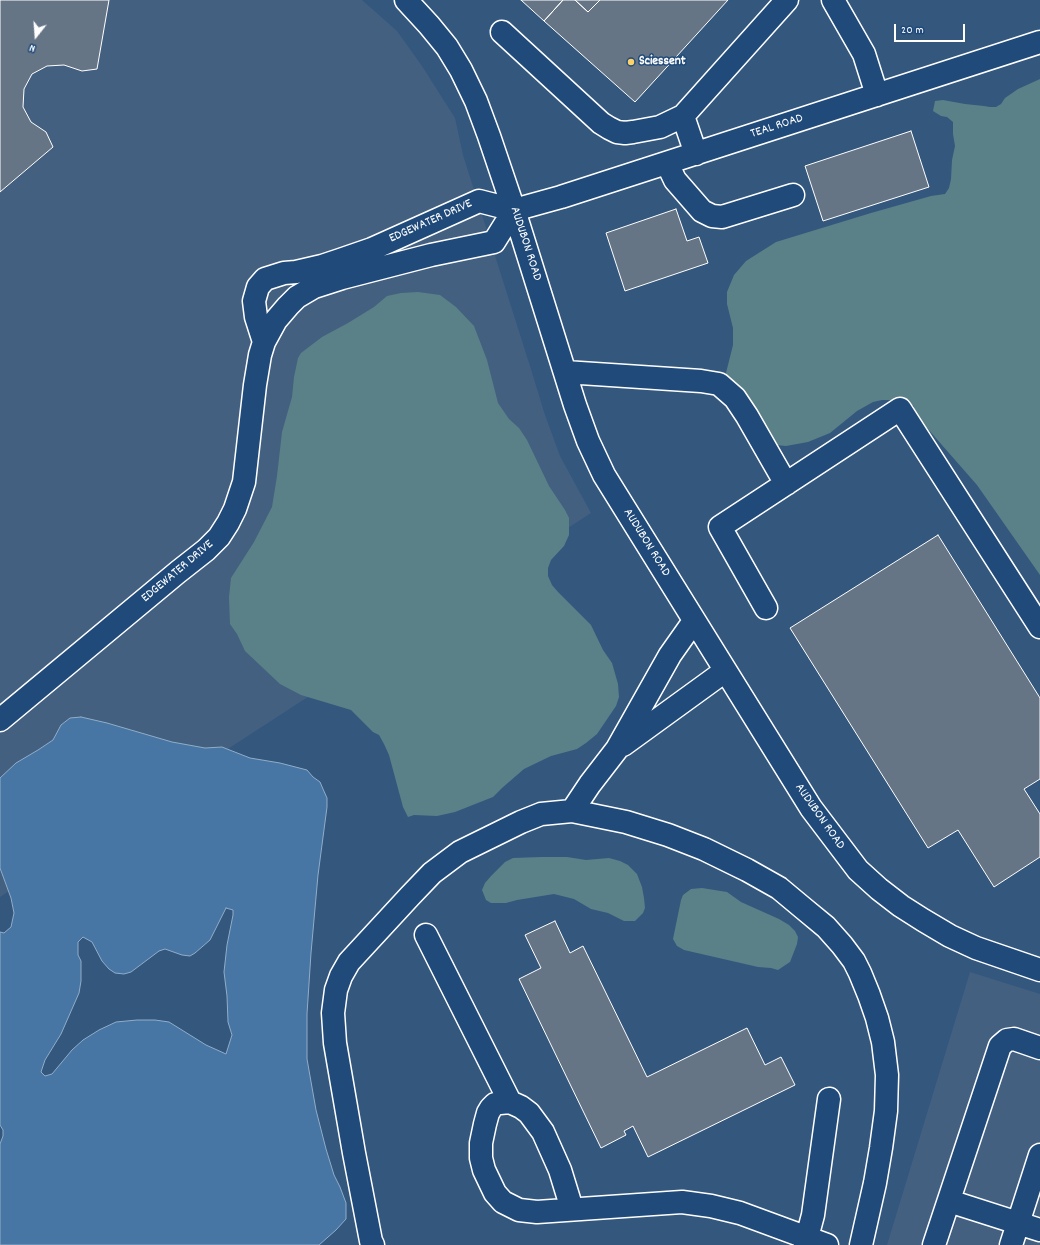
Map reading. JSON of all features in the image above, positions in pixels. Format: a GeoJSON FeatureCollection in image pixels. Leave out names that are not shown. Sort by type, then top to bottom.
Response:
{"type":"FeatureCollection","features":[{"type":"Feature","properties":{"kind":"street","name":"AUDUBON ROAD"},"geometry":{"type":"LineString","coordinates":[[406,0],[430,25],[447,47],[469,85],[489,136],[514,210],[575,405],[588,441],[604,475],[725,671],[812,808],[858,870],[901,906],[950,936],[976,948],[1040,970]]}},
{"type":"Feature","properties":{"kind":"street"},"geometry":{"type":"LineString","coordinates":[[502,32],[601,124],[617,132],[625,133],[660,127],[683,116],[787,0]]}},
{"type":"Feature","properties":{"kind":"street"},"geometry":{"type":"LineString","coordinates":[[833,0],[864,54],[877,95]]}},
{"type":"Feature","properties":{"kind":"street","name":"TEAL ROAD"},"geometry":{"type":"LineString","coordinates":[[514,210],[561,197],[696,154],[1040,42]]}},
{"type":"Feature","properties":{"kind":"street"},"geometry":{"type":"LineString","coordinates":[[683,116],[696,154]]}},
{"type":"Feature","properties":{"kind":"street"},"geometry":{"type":"LineString","coordinates":[[667,163],[675,180],[702,211],[712,216],[722,217],[793,195]]}},
{"type":"Feature","properties":{"kind":"street","name":"EDGEWATER DRIVE"},"geometry":{"type":"LineString","coordinates":[[0,720],[206,550],[219,537],[235,509],[244,482],[256,377],[264,342],[276,320],[298,297],[310,278],[340,260],[372,249],[479,200],[514,210],[494,242],[431,255],[342,278],[310,278],[284,273],[265,279],[258,287],[254,305],[256,317],[264,342]]}},
{"type":"Feature","properties":{"kind":"street"},"geometry":{"type":"LineString","coordinates":[[565,372],[701,381],[719,384],[736,398],[786,484]]}},
{"type":"Feature","properties":{"kind":"street"},"geometry":{"type":"LineString","coordinates":[[766,608],[720,526],[900,409],[1040,627]]}},
{"type":"Feature","properties":{"kind":"street"},"geometry":{"type":"LineString","coordinates":[[572,811],[590,784],[617,749],[670,655],[694,621]]}},
{"type":"Feature","properties":{"kind":"street"},"geometry":{"type":"LineString","coordinates":[[617,749],[725,671]]}},
{"type":"Feature","properties":{"kind":"street"},"geometry":{"type":"LineString","coordinates":[[373,1245],[371,1241],[335,1043],[333,1013],[336,990],[341,976],[353,958],[432,873],[460,852],[521,822],[541,814],[572,811],[626,822],[668,835],[704,849],[747,870],[779,888],[826,927],[854,961],[877,1018],[883,1042],[887,1075],[886,1111],[881,1148],[861,1245]]}},
{"type":"Feature","properties":{"kind":"street"},"geometry":{"type":"LineString","coordinates":[[426,934],[510,1102]]}},
{"type":"Feature","properties":{"kind":"street"},"geometry":{"type":"LineString","coordinates":[[934,1245],[1000,1046],[1007,1040],[1014,1039],[1040,1048]]}},
{"type":"Feature","properties":{"kind":"street"},"geometry":{"type":"LineString","coordinates":[[572,1209],[560,1170],[543,1132],[529,1113],[521,1107],[510,1102],[500,1102],[495,1104],[488,1113],[483,1130],[481,1158],[484,1170],[495,1194],[503,1202],[519,1210],[537,1212],[682,1202],[711,1206],[740,1213],[813,1242],[813,1215],[829,1099]]}},
{"type":"Feature","properties":{"kind":"street"},"geometry":{"type":"LineString","coordinates":[[1011,1245],[1040,1155]]}},
{"type":"Feature","properties":{"kind":"street"},"geometry":{"type":"LineString","coordinates":[[949,1201],[1040,1230]]}},
{"type":"Feature","properties":{"kind":"shaded area"},"geometry":{"type":"Polygon","coordinates":[[[0,0],[362,0],[397,31],[422,66],[455,118],[463,155],[545,415],[560,456],[591,513],[0,897],[0,0]]]}},
{"type":"Feature","properties":{"kind":"shaded area"},"geometry":{"type":"Polygon","coordinates":[[[81,717],[107,723],[172,742],[205,748],[222,747],[250,758],[280,763],[307,770],[320,782],[327,798],[327,807],[318,875],[311,953],[307,1014],[307,1059],[316,1110],[326,1149],[334,1175],[346,1203],[346,1219],[319,1245],[0,1245],[0,1144],[3,1136],[3,1130],[0,1125],[0,932],[4,933],[11,927],[14,913],[11,898],[0,868],[0,778],[16,763],[53,740],[61,725],[70,718],[81,717]],[[226,908],[210,940],[190,956],[165,949],[159,951],[131,972],[124,974],[115,973],[109,969],[102,961],[92,942],[83,937],[78,942],[78,955],[81,961],[81,981],[79,993],[61,1034],[45,1060],[41,1072],[45,1076],[52,1074],[72,1050],[83,1040],[116,1022],[155,1020],[169,1022],[206,1045],[226,1054],[232,1035],[228,1022],[224,972],[233,910],[226,908]]]}},
{"type":"Feature","properties":{"kind":"shaded area"},"geometry":{"type":"Polygon","coordinates":[[[970,972],[1040,994],[1040,1245],[887,1245],[970,972]]]}},
{"type":"Feature","properties":{"kind":"green space"},"geometry":{"type":"Polygon","coordinates":[[[1040,79],[1040,575],[977,485],[913,412],[914,406],[898,400],[882,400],[873,402],[857,411],[830,433],[808,442],[786,446],[776,445],[733,417],[724,393],[726,373],[733,345],[733,328],[727,304],[727,292],[734,275],[746,261],[776,242],[871,213],[931,196],[945,194],[949,188],[951,179],[952,160],[955,146],[953,122],[947,117],[941,116],[933,111],[935,101],[943,100],[996,107],[1001,104],[1005,98],[1018,89],[1040,79]]]}},
{"type":"Feature","properties":{"kind":"green space"},"geometry":{"type":"Polygon","coordinates":[[[418,292],[440,295],[456,307],[474,326],[487,360],[498,403],[509,419],[519,428],[527,440],[549,486],[569,518],[569,535],[564,546],[551,560],[548,568],[548,576],[552,585],[558,592],[591,625],[603,650],[612,663],[618,684],[619,697],[616,706],[597,734],[586,743],[577,749],[551,756],[524,769],[493,797],[455,812],[437,816],[414,815],[408,817],[403,807],[389,755],[379,735],[373,732],[351,710],[301,695],[280,684],[245,651],[237,634],[230,624],[229,597],[231,578],[254,542],[272,507],[282,432],[292,397],[298,358],[301,353],[322,337],[374,307],[387,296],[418,292]]]}},
{"type":"Feature","properties":{"kind":"green space"},"geometry":{"type":"Polygon","coordinates":[[[567,857],[586,860],[609,858],[628,865],[637,874],[642,887],[645,908],[643,913],[635,921],[624,921],[608,913],[591,909],[574,899],[554,894],[506,903],[491,903],[486,900],[482,890],[485,883],[505,862],[513,858],[567,857]]]}},
{"type":"Feature","properties":{"kind":"green space"},"geometry":{"type":"Polygon","coordinates":[[[702,888],[727,892],[741,902],[789,925],[798,937],[790,962],[778,970],[758,967],[684,950],[677,946],[673,939],[683,895],[691,889],[702,888]]]}},
{"type":"Feature","properties":{"kind":"building"},"geometry":{"type":"Polygon","coordinates":[[[0,0],[109,0],[97,69],[82,71],[64,65],[47,66],[32,74],[24,89],[23,107],[31,122],[46,132],[53,147],[0,192],[0,0]]]}},
{"type":"Feature","properties":{"kind":"building"},"geometry":{"type":"Polygon","coordinates":[[[521,0],[563,0],[544,21],[521,0]]]}},
{"type":"Feature","properties":{"kind":"building","name":"Sciessent"},"geometry":{"type":"Polygon","coordinates":[[[563,0],[575,0],[588,12],[600,0],[728,0],[635,102],[544,21],[563,0]]]}},
{"type":"Feature","properties":{"kind":"building"},"geometry":{"type":"Polygon","coordinates":[[[575,0],[600,0],[588,12],[575,0]]]}},
{"type":"Feature","properties":{"kind":"building"},"geometry":{"type":"Polygon","coordinates":[[[911,131],[929,187],[823,221],[805,166],[911,131]]]}},
{"type":"Feature","properties":{"kind":"building"},"geometry":{"type":"Polygon","coordinates":[[[676,209],[687,241],[699,237],[708,263],[625,291],[606,233],[676,209]]]}},
{"type":"Feature","properties":{"kind":"building"},"geometry":{"type":"Polygon","coordinates":[[[938,535],[1040,698],[1040,779],[1024,789],[1040,814],[1040,857],[994,887],[958,830],[928,848],[790,628],[938,535]]]}},
{"type":"Feature","properties":{"kind":"building"},"geometry":{"type":"Polygon","coordinates":[[[555,921],[570,953],[583,946],[647,1077],[747,1028],[765,1065],[781,1057],[795,1085],[648,1157],[633,1126],[624,1131],[626,1135],[601,1148],[519,979],[541,968],[525,935],[555,921]]]}},
{"type":"Feature","properties":{"kind":"place","name":"Sciessent"},"geometry":{"type":"Point","coordinates":[631,62]}}]}
